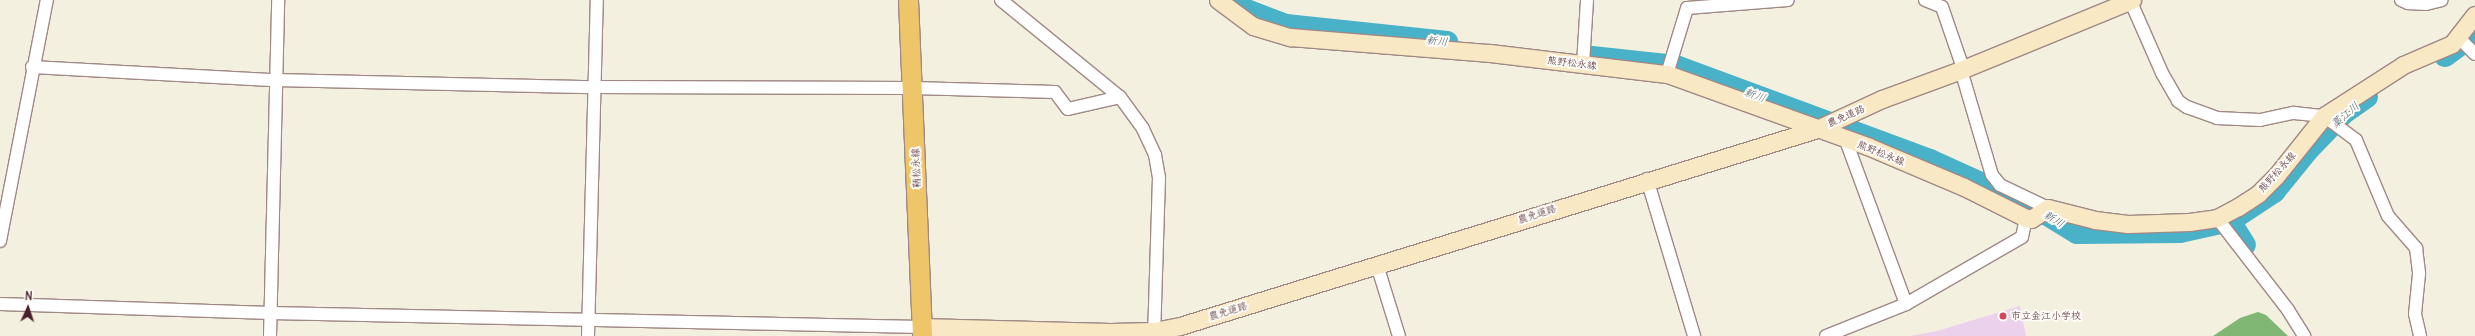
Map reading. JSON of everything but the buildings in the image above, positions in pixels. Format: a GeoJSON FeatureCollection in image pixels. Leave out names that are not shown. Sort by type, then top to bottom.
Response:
{"type":"FeatureCollection","features":[{"type":"Feature","properties":{"kind":"main road","name":"鞆松永線"},"geometry":{"type":"LineString","coordinates":[[908,0],[913,88],[922,331]]}},
{"type":"Feature","properties":{"kind":"main road","name":"熊野松永線"},"geometry":{"type":"LineString","coordinates":[[1218,0],[1253,26],[1290,37],[1490,53],[1583,64],[1667,71],[1820,127],[1964,187],[2039,213],[2128,224],[2189,222],[2217,218],[2262,190],[2331,120],[2402,65],[2452,44],[2466,45],[2475,15]]}},
{"type":"Feature","properties":{"kind":"main road","name":"農免道路"},"geometry":{"type":"LineString","coordinates":[[922,331],[1154,333],[1180,326],[1647,179],[1820,127],[1882,99],[1962,69],[2131,0]]}},
{"type":"Feature","properties":{"kind":"street"},"geometry":{"type":"LineString","coordinates":[[0,241],[32,67],[47,0]]}},
{"type":"Feature","properties":{"kind":"street"},"geometry":{"type":"LineString","coordinates":[[270,336],[278,0]]}},
{"type":"Feature","properties":{"kind":"street"},"geometry":{"type":"LineString","coordinates":[[588,336],[597,0]]}},
{"type":"Feature","properties":{"kind":"street"},"geometry":{"type":"LineString","coordinates":[[1001,0],[1120,97],[1149,142],[1155,155],[1159,178],[1154,333]]}},
{"type":"Feature","properties":{"kind":"street"},"geometry":{"type":"LineString","coordinates":[[1583,64],[1588,0]]}},
{"type":"Feature","properties":{"kind":"street"},"geometry":{"type":"LineString","coordinates":[[1667,71],[1689,4],[1788,0]]}},
{"type":"Feature","properties":{"kind":"street"},"geometry":{"type":"LineString","coordinates":[[1826,336],[1906,304],[2022,237],[2039,213],[2000,185],[1992,176],[1942,4],[1925,0]]}},
{"type":"Feature","properties":{"kind":"street"},"geometry":{"type":"LineString","coordinates":[[2131,0],[2162,73],[2178,101],[2187,107],[2217,118],[2260,120],[2294,112],[2331,120],[2356,140],[2388,216],[2416,248],[2419,274],[2416,314],[2420,336]]}},
{"type":"Feature","properties":{"kind":"street"},"geometry":{"type":"LineString","coordinates":[[2401,0],[2408,3],[2426,4],[2442,0]]}},
{"type":"Feature","properties":{"kind":"street"},"geometry":{"type":"LineString","coordinates":[[32,67],[275,80],[594,87],[913,88],[1055,92],[1068,109],[1120,97]]}},
{"type":"Feature","properties":{"kind":"street"},"geometry":{"type":"LineString","coordinates":[[1845,138],[1906,304]]}},
{"type":"Feature","properties":{"kind":"street"},"geometry":{"type":"LineString","coordinates":[[1647,179],[1694,336]]}},
{"type":"Feature","properties":{"kind":"street"},"geometry":{"type":"LineString","coordinates":[[2217,218],[2288,310],[2304,336]]}},
{"type":"Feature","properties":{"kind":"street"},"geometry":{"type":"LineString","coordinates":[[1377,265],[1399,336]]}},
{"type":"Feature","properties":{"kind":"street"},"geometry":{"type":"LineString","coordinates":[[0,304],[922,331]]}},
{"type":"Feature","properties":{"kind":"shaded area","name":"市立金江小学校"},"geometry":{"type":"Polygon","coordinates":[[[2020,306],[2026,336],[1910,336],[1937,331],[2020,306]]]}},
{"type":"Feature","properties":{"kind":"green space"},"geometry":{"type":"Polygon","coordinates":[[[2258,312],[2266,315],[2288,336],[2213,336],[2240,318],[2258,312]]]}},
{"type":"Feature","properties":{"kind":"waterway","name":"新川"},"geometry":{"type":"LineString","coordinates":[[1236,0],[1244,9],[1286,25],[1447,42]]}},
{"type":"Feature","properties":{"kind":"waterway","name":"藁江川"},"geometry":{"type":"LineString","coordinates":[[2445,56],[2471,37],[2475,30]]}},
{"type":"Feature","properties":{"kind":"waterway","name":"新川"},"geometry":{"type":"LineString","coordinates":[[1592,57],[1676,66],[1930,160],[2036,208],[2077,233],[2180,232],[2230,221],[2274,192],[2309,149],[2344,113],[2367,97]]}},
{"type":"Feature","properties":{"kind":"waterway","name":"新川"},"geometry":{"type":"LineString","coordinates":[[2230,221],[2245,245]]}},
{"type":"Feature","properties":{"kind":"place","name":"市立金江小学校"},"geometry":{"type":"Point","coordinates":[2003,316]}}]}
